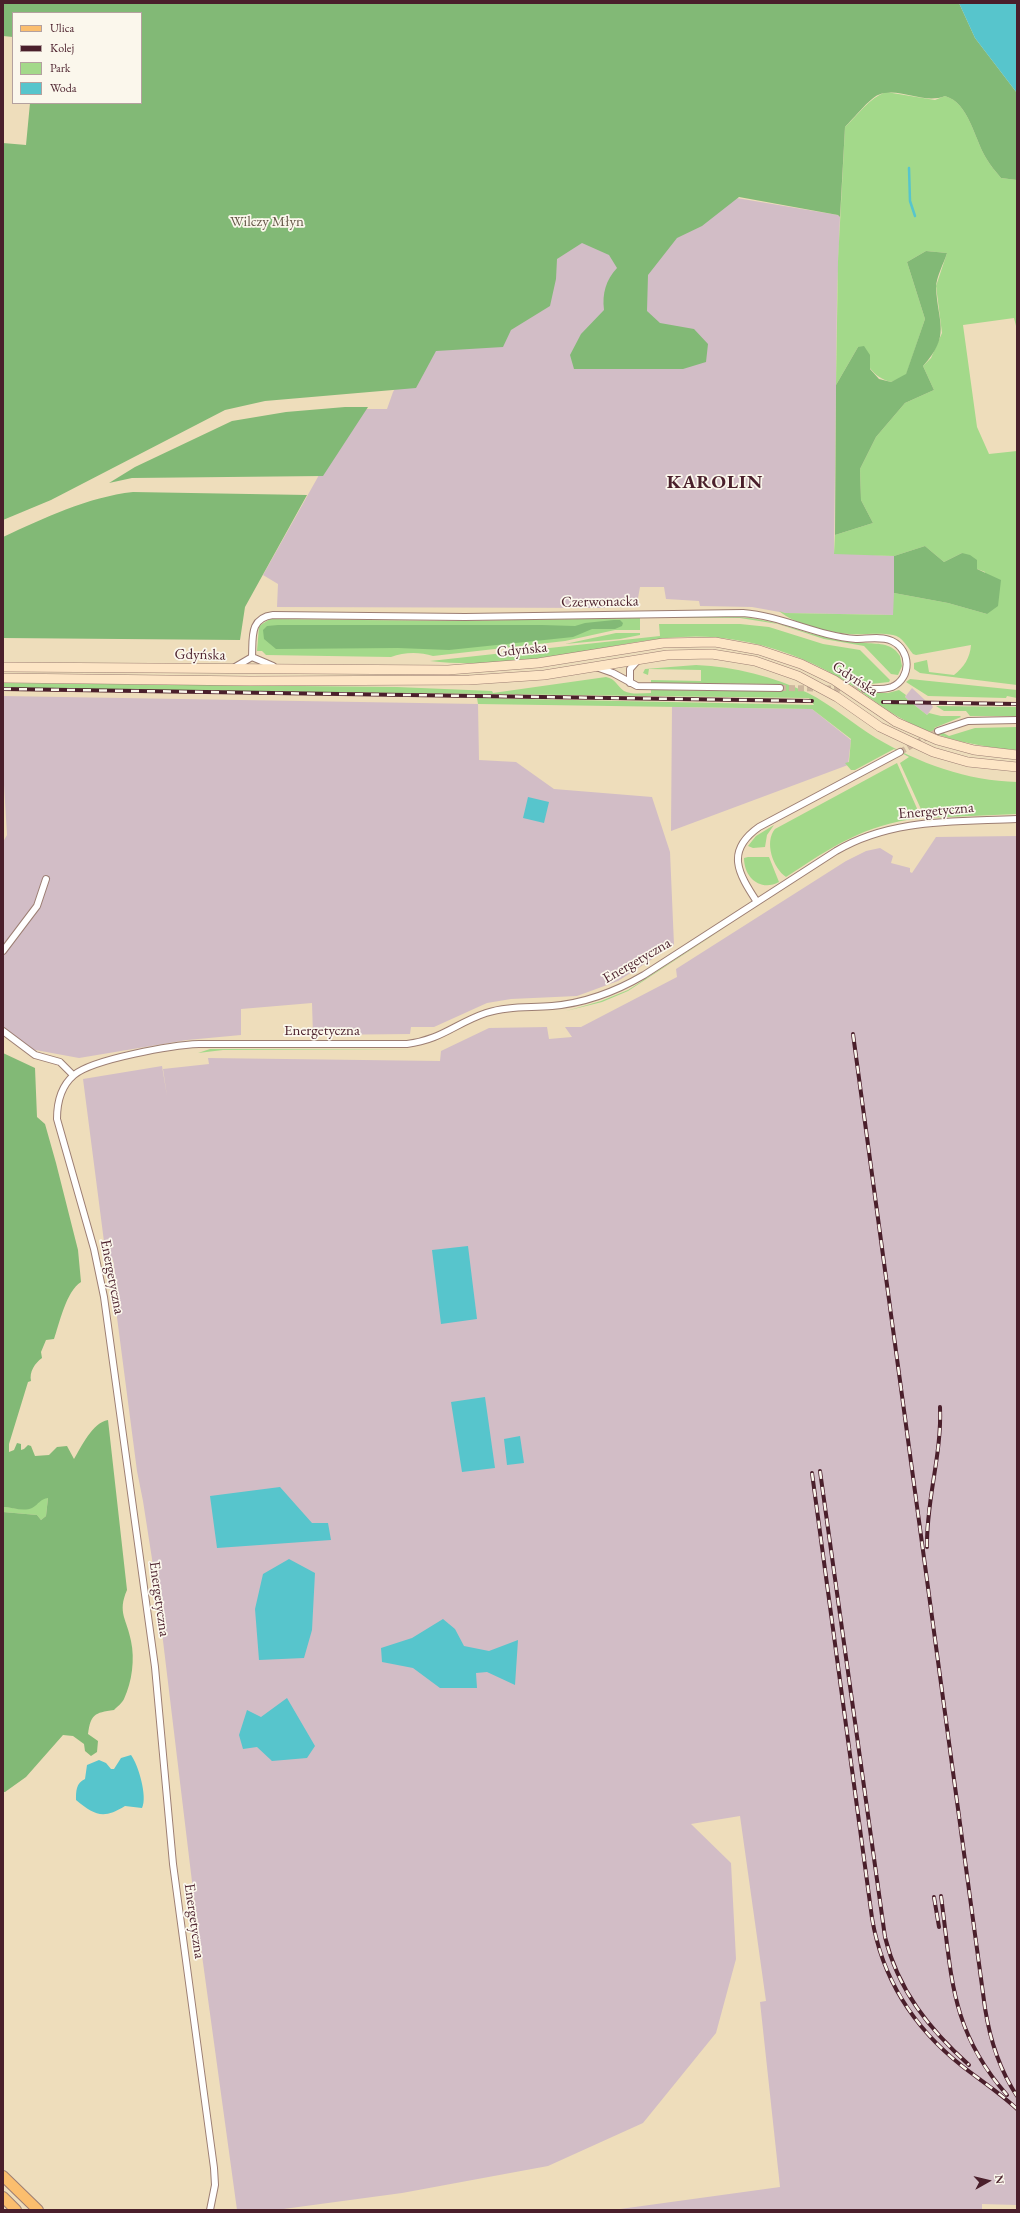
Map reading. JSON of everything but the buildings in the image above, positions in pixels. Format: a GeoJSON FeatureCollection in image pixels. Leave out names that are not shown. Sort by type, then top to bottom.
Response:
{"type":"FeatureCollection","features":[{"type":"Feature","properties":{"kind":"main road","name":"Gdyńska"},"geometry":{"type":"LineString","coordinates":[[3,667],[227,670],[473,669],[568,660],[663,643],[722,643],[766,652],[801,664],[834,680],[889,718],[930,738],[974,750],[1017,755]]}},
{"type":"Feature","properties":{"kind":"main road","name":"Gdyńska"},"geometry":{"type":"LineString","coordinates":[[3,678],[453,681],[544,675],[667,655],[704,654],[733,657],[792,673],[818,686],[880,727],[921,747],[968,762],[1017,767]]}},
{"type":"Feature","properties":{"kind":"main road"},"geometry":{"type":"LineString","coordinates":[[3,2176],[38,2210]]}},
{"type":"Feature","properties":{"kind":"main road"},"geometry":{"type":"LineString","coordinates":[[3,2197],[16,2210]]}},
{"type":"Feature","properties":{"kind":"street","name":"Czerwonacka"},"geometry":{"type":"LineString","coordinates":[[252,657],[254,630],[258,621],[265,616],[274,615],[465,617],[743,613],[780,619],[830,635],[855,639],[885,639],[896,643],[903,650],[907,658],[907,666],[902,679],[890,688],[865,689]]}},
{"type":"Feature","properties":{"kind":"street"},"geometry":{"type":"LineString","coordinates":[[227,670],[252,657],[263,663],[287,670]]}},
{"type":"Feature","properties":{"kind":"street"},"geometry":{"type":"LineString","coordinates":[[630,683],[631,666],[640,659]]}},
{"type":"Feature","properties":{"kind":"street"},"geometry":{"type":"LineString","coordinates":[[596,667],[613,673],[630,683],[643,686],[780,688]]}},
{"type":"Feature","properties":{"kind":"street"},"geometry":{"type":"LineString","coordinates":[[938,731],[968,721],[1017,720]]}},
{"type":"Feature","properties":{"kind":"street"},"geometry":{"type":"LineString","coordinates":[[757,902],[744,882],[738,867],[738,854],[745,839],[759,828],[900,752]]}},
{"type":"Feature","properties":{"kind":"street","name":"Energetyczna"},"geometry":{"type":"LineString","coordinates":[[210,2210],[215,2185],[214,2168],[174,1864],[155,1667],[106,1304],[94,1249],[57,1119],[60,1096],[74,1075],[91,1066],[185,1045],[418,1043],[439,1037],[470,1020],[492,1012],[581,1002],[612,992],[629,984],[847,844],[885,829],[923,823],[1017,819]]}},
{"type":"Feature","properties":{"kind":"street"},"geometry":{"type":"LineString","coordinates":[[3,951],[37,906],[46,879]]}},
{"type":"Feature","properties":{"kind":"street"},"geometry":{"type":"LineString","coordinates":[[3,1031],[35,1055],[60,1062],[74,1075]]}},
{"type":"Feature","properties":{"kind":"shaded area"},"geometry":{"type":"Polygon","coordinates":[[[516,183],[653,184],[838,215],[840,217],[837,298],[834,553],[894,556],[894,615],[785,613],[752,607],[700,606],[699,601],[666,599],[664,587],[640,587],[638,598],[606,599],[605,608],[277,607],[278,584],[263,575],[356,409],[387,409],[393,392],[516,183]]]}},
{"type":"Feature","properties":{"kind":"shaded area"},"geometry":{"type":"Polygon","coordinates":[[[912,688],[926,701],[936,701],[936,704],[931,704],[933,707],[927,715],[913,704],[906,704],[906,701],[909,701],[905,697],[912,688]]]}},
{"type":"Feature","properties":{"kind":"shaded area"},"geometry":{"type":"Polygon","coordinates":[[[3,696],[478,704],[479,760],[516,762],[554,789],[652,797],[670,852],[674,945],[618,981],[577,996],[511,999],[487,1003],[434,1027],[411,1027],[410,1034],[313,1035],[312,1003],[241,1009],[241,1035],[187,1040],[79,1058],[30,1049],[3,1026],[3,842],[7,835],[3,768],[3,696]]]}},
{"type":"Feature","properties":{"kind":"shaded area"},"geometry":{"type":"Polygon","coordinates":[[[672,707],[812,709],[851,740],[848,765],[671,831],[672,707]]]}},
{"type":"Feature","properties":{"kind":"shaded area"},"geometry":{"type":"Polygon","coordinates":[[[1017,836],[1017,2205],[982,2204],[982,2210],[613,2210],[780,2187],[760,2002],[766,2001],[740,1816],[691,1824],[731,1863],[736,1959],[716,2033],[643,2123],[548,2166],[402,2193],[276,2210],[237,2210],[193,1890],[157,1591],[137,1471],[112,1279],[115,1275],[113,1260],[106,1257],[83,1079],[162,1066],[167,1096],[163,1069],[209,1064],[208,1058],[440,1061],[441,1051],[489,1028],[547,1027],[549,1039],[572,1037],[565,1027],[581,1027],[677,977],[676,969],[846,861],[866,851],[880,848],[893,856],[891,863],[910,868],[910,872],[912,873],[936,837],[1017,836]]]}},
{"type":"Feature","properties":{"kind":"green space","name":"Wilczy Młyn"},"geometry":{"type":"Polygon","coordinates":[[[3,3],[959,3],[975,38],[1017,93],[1017,180],[1001,178],[995,171],[982,150],[965,113],[953,100],[945,96],[928,98],[894,93],[878,95],[866,104],[845,127],[840,217],[838,215],[739,197],[702,226],[677,238],[648,275],[647,311],[660,323],[694,329],[708,344],[706,362],[683,369],[574,369],[570,355],[581,334],[604,310],[604,292],[610,277],[617,268],[609,255],[582,243],[557,259],[556,279],[550,306],[511,330],[503,347],[436,351],[416,388],[265,401],[225,410],[51,500],[3,520],[3,143],[26,145],[30,104],[142,104],[142,12],[12,12],[12,37],[3,36],[3,3]]]}},
{"type":"Feature","properties":{"kind":"green space"},"geometry":{"type":"Polygon","coordinates":[[[886,92],[935,100],[945,96],[953,100],[965,113],[982,150],[995,171],[1001,178],[1017,180],[1017,330],[1014,318],[963,325],[977,427],[989,454],[1017,451],[1017,685],[920,673],[914,669],[914,663],[927,660],[929,672],[954,675],[966,662],[971,645],[916,655],[913,654],[900,638],[893,635],[849,634],[822,630],[803,624],[779,611],[785,613],[893,615],[894,593],[948,603],[987,614],[985,572],[977,569],[962,553],[944,562],[925,546],[894,556],[834,554],[835,535],[873,523],[861,500],[860,469],[876,437],[905,403],[934,390],[923,366],[931,358],[942,333],[936,286],[947,253],[926,251],[907,262],[925,319],[906,375],[891,382],[884,380],[870,369],[858,347],[836,385],[838,261],[845,127],[874,98],[886,92]]]}},
{"type":"Feature","properties":{"kind":"green space"},"geometry":{"type":"Polygon","coordinates":[[[926,251],[947,253],[936,284],[941,329],[940,337],[932,355],[923,366],[934,390],[905,403],[876,437],[860,469],[861,500],[873,523],[835,535],[836,385],[858,347],[864,346],[870,355],[870,369],[879,379],[891,382],[906,374],[925,319],[907,262],[926,251]]]}},
{"type":"Feature","properties":{"kind":"green space"},"geometry":{"type":"Polygon","coordinates":[[[345,407],[368,407],[323,476],[132,478],[109,483],[135,467],[232,421],[286,412],[345,407]]]}},
{"type":"Feature","properties":{"kind":"green space"},"geometry":{"type":"Polygon","coordinates":[[[133,492],[307,495],[245,607],[240,640],[3,638],[3,537],[83,503],[99,498],[133,492]]]}},
{"type":"Feature","properties":{"kind":"green space"},"geometry":{"type":"Polygon","coordinates":[[[925,546],[944,562],[962,553],[970,555],[977,560],[977,569],[1001,580],[998,606],[987,614],[948,603],[894,593],[894,556],[925,546]]]}},
{"type":"Feature","properties":{"kind":"green space"},"geometry":{"type":"Polygon","coordinates":[[[740,617],[772,622],[818,636],[850,642],[889,646],[900,656],[902,666],[898,675],[891,674],[864,646],[824,639],[778,624],[740,618],[658,618],[740,617]]]}},
{"type":"Feature","properties":{"kind":"green space"},"geometry":{"type":"Polygon","coordinates":[[[640,618],[640,630],[615,630],[565,641],[433,656],[412,653],[391,657],[266,655],[262,651],[257,651],[259,626],[270,619],[454,621],[640,618]]]}},
{"type":"Feature","properties":{"kind":"green space"},"geometry":{"type":"Polygon","coordinates":[[[620,620],[623,623],[622,626],[615,629],[592,629],[573,637],[449,650],[398,648],[276,649],[264,639],[263,630],[267,626],[278,625],[575,626],[585,623],[620,620]]]}},
{"type":"Feature","properties":{"kind":"green space"},"geometry":{"type":"Polygon","coordinates":[[[659,624],[740,624],[769,627],[823,644],[860,650],[890,680],[889,682],[862,685],[868,693],[888,693],[899,690],[906,695],[905,697],[909,701],[882,701],[884,704],[913,704],[927,715],[929,713],[941,716],[960,716],[961,717],[934,728],[949,736],[975,728],[1017,727],[1017,750],[962,742],[923,729],[883,707],[849,683],[803,659],[763,646],[736,640],[697,636],[677,637],[543,658],[505,662],[449,663],[430,661],[660,636],[659,624]]]}},
{"type":"Feature","properties":{"kind":"green space"},"geometry":{"type":"Polygon","coordinates":[[[616,633],[640,633],[640,635],[620,639],[565,644],[616,633]]]}},
{"type":"Feature","properties":{"kind":"green space"},"geometry":{"type":"Polygon","coordinates":[[[696,665],[754,673],[794,687],[817,698],[876,738],[926,763],[980,778],[1017,782],[1017,814],[925,818],[900,763],[909,757],[894,749],[855,770],[851,770],[845,763],[849,762],[851,739],[812,709],[478,704],[477,698],[814,705],[809,698],[3,688],[3,683],[397,687],[492,691],[493,693],[606,677],[614,681],[624,691],[634,693],[651,693],[651,690],[782,691],[777,684],[651,683],[651,680],[701,681],[701,670],[649,669],[648,675],[643,673],[645,669],[696,665]]]}},
{"type":"Feature","properties":{"kind":"green space"},"geometry":{"type":"Polygon","coordinates":[[[910,679],[1017,690],[1017,698],[1007,696],[1006,698],[928,696],[906,682],[910,679]]]}},
{"type":"Feature","properties":{"kind":"green space"},"geometry":{"type":"Polygon","coordinates":[[[936,706],[1017,707],[1017,716],[970,716],[966,711],[944,711],[936,706]]]}},
{"type":"Feature","properties":{"kind":"green space"},"geometry":{"type":"Polygon","coordinates":[[[897,763],[920,818],[900,821],[865,832],[818,856],[786,877],[781,873],[777,868],[770,848],[770,841],[775,829],[897,763]]]}},
{"type":"Feature","properties":{"kind":"green space"},"geometry":{"type":"Polygon","coordinates":[[[774,825],[767,835],[765,847],[753,848],[748,846],[756,836],[774,825]]]}},
{"type":"Feature","properties":{"kind":"green space"},"geometry":{"type":"Polygon","coordinates":[[[769,857],[779,882],[772,885],[760,884],[750,877],[747,872],[744,858],[769,857]]]}},
{"type":"Feature","properties":{"kind":"green space"},"geometry":{"type":"Polygon","coordinates":[[[729,925],[628,991],[602,1002],[566,1011],[601,1001],[628,990],[729,925]]]}},
{"type":"Feature","properties":{"kind":"green space"},"geometry":{"type":"Polygon","coordinates":[[[210,1049],[420,1049],[223,1050],[198,1053],[210,1049]]]}},
{"type":"Feature","properties":{"kind":"green space"},"geometry":{"type":"Polygon","coordinates":[[[3,1053],[35,1068],[37,1117],[45,1124],[56,1163],[78,1250],[81,1282],[76,1286],[67,1300],[54,1339],[46,1340],[41,1352],[42,1358],[37,1362],[32,1371],[31,1381],[28,1382],[9,1444],[9,1452],[14,1450],[17,1443],[21,1444],[21,1450],[28,1445],[31,1446],[35,1456],[49,1455],[57,1447],[67,1446],[74,1459],[92,1430],[102,1422],[108,1420],[127,1590],[124,1598],[123,1610],[133,1655],[131,1678],[123,1700],[114,1710],[102,1712],[92,1718],[88,1734],[98,1741],[97,1752],[91,1756],[85,1751],[84,1744],[73,1736],[63,1735],[26,1777],[5,1792],[3,1792],[3,1512],[37,1515],[41,1520],[46,1516],[48,1498],[43,1499],[29,1509],[3,1507],[3,1053]]]}},
{"type":"Feature","properties":{"kind":"green space"},"geometry":{"type":"Polygon","coordinates":[[[42,1498],[48,1498],[46,1516],[41,1520],[37,1515],[3,1512],[3,1507],[19,1509],[29,1508],[38,1503],[42,1498]]]}},
{"type":"Feature","properties":{"kind":"water"},"geometry":{"type":"Polygon","coordinates":[[[959,3],[1017,3],[1017,93],[975,38],[959,3]]]}},
{"type":"Feature","properties":{"kind":"water"},"geometry":{"type":"Polygon","coordinates":[[[528,797],[549,802],[544,823],[523,818],[528,797]]]}},
{"type":"Feature","properties":{"kind":"water"},"geometry":{"type":"Polygon","coordinates":[[[468,1246],[477,1319],[441,1324],[432,1250],[468,1246]]]}},
{"type":"Feature","properties":{"kind":"water"},"geometry":{"type":"Polygon","coordinates":[[[485,1397],[495,1468],[462,1472],[451,1402],[485,1397]]]}},
{"type":"Feature","properties":{"kind":"water"},"geometry":{"type":"Polygon","coordinates":[[[520,1436],[524,1463],[507,1465],[504,1439],[520,1436]]]}},
{"type":"Feature","properties":{"kind":"water"},"geometry":{"type":"Polygon","coordinates":[[[280,1487],[312,1523],[328,1523],[331,1540],[217,1548],[210,1496],[280,1487]]]}},
{"type":"Feature","properties":{"kind":"water"},"geometry":{"type":"Polygon","coordinates":[[[289,1559],[315,1573],[312,1630],[304,1658],[259,1660],[255,1609],[263,1574],[289,1559]]]}},
{"type":"Feature","properties":{"kind":"water"},"geometry":{"type":"Polygon","coordinates":[[[443,1619],[455,1629],[464,1646],[489,1651],[518,1640],[515,1685],[487,1672],[476,1673],[477,1688],[440,1688],[413,1668],[382,1662],[381,1648],[412,1638],[443,1619]]]}},
{"type":"Feature","properties":{"kind":"water"},"geometry":{"type":"Polygon","coordinates":[[[287,1698],[315,1746],[307,1758],[272,1761],[257,1747],[243,1749],[239,1735],[247,1710],[261,1717],[287,1698]]]}},
{"type":"Feature","properties":{"kind":"water"},"geometry":{"type":"Polygon","coordinates":[[[131,1755],[137,1766],[143,1789],[144,1803],[142,1808],[125,1806],[111,1813],[100,1814],[89,1810],[76,1800],[77,1788],[85,1779],[87,1765],[99,1760],[106,1763],[111,1769],[114,1769],[121,1758],[131,1755]]]}},
{"type":"Feature","properties":{"kind":"waterway"},"geometry":{"type":"LineString","coordinates":[[909,168],[910,201],[915,216]]}},
{"type":"Feature","properties":{"kind":"tunnel"},"geometry":{"type":"LineString","coordinates":[[780,688],[865,689]]}},
{"type":"Feature","properties":{"kind":"tunnel"},"geometry":{"type":"LineString","coordinates":[[900,752],[938,731]]}},
{"type":"Feature","properties":{"kind":"railway"},"geometry":{"type":"LineString","coordinates":[[3,689],[812,701]]}},
{"type":"Feature","properties":{"kind":"railway"},"geometry":{"type":"LineString","coordinates":[[883,702],[1017,704]]}},
{"type":"Feature","properties":{"kind":"railway"},"geometry":{"type":"LineString","coordinates":[[853,1034],[985,2008],[996,2054],[1000,2065],[1017,2096]]}},
{"type":"Feature","properties":{"kind":"railway"},"geometry":{"type":"LineString","coordinates":[[927,1547],[927,1529],[939,1443],[940,1407]]}},
{"type":"Feature","properties":{"kind":"railway"},"geometry":{"type":"LineString","coordinates":[[820,1471],[885,1937],[898,1974],[917,2007],[928,2023],[969,2065]]}},
{"type":"Feature","properties":{"kind":"railway"},"geometry":{"type":"LineString","coordinates":[[812,1473],[872,1918],[877,1940],[892,1981],[915,2018],[929,2035],[962,2066],[1017,2109]]}},
{"type":"Feature","properties":{"kind":"railway"},"geometry":{"type":"LineString","coordinates":[[941,1896],[952,1977],[957,2002],[964,2025],[974,2048],[988,2071],[1007,2095]]}},
{"type":"Feature","properties":{"kind":"railway"},"geometry":{"type":"LineString","coordinates":[[934,1897],[939,1927]]}},
{"type":"Feature","properties":{"kind":"district","name":"KAROLIN"},"geometry":{"type":"Point","coordinates":[715,483]}}]}
